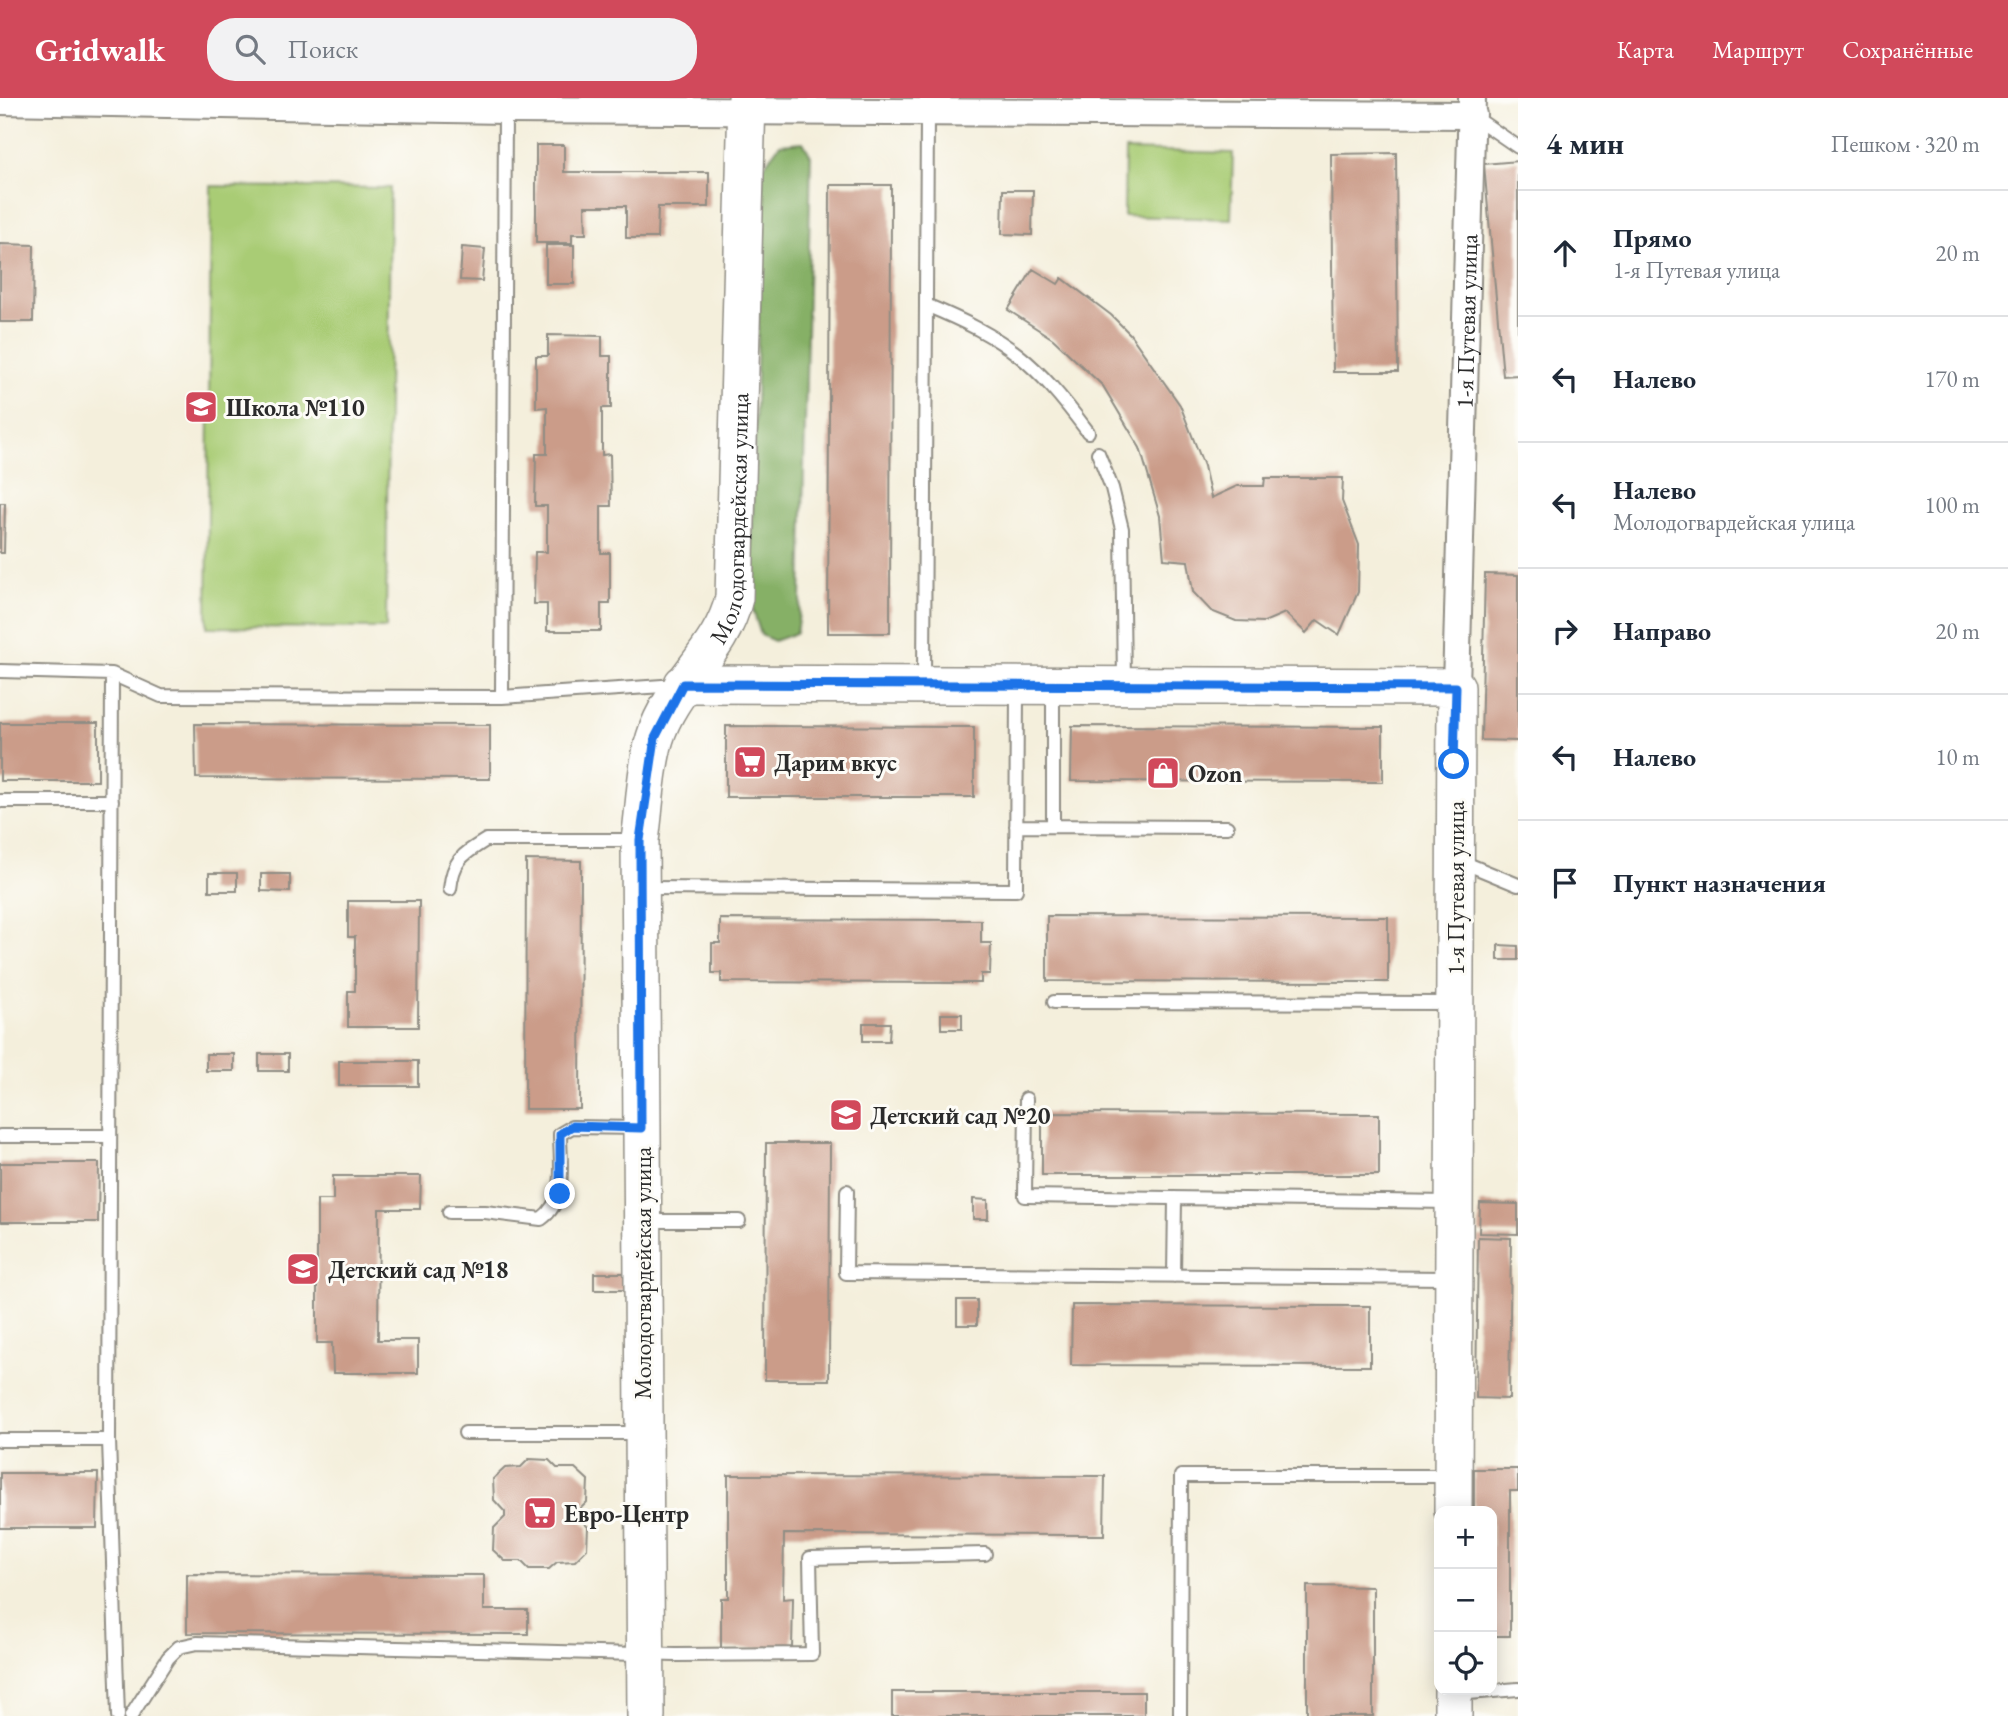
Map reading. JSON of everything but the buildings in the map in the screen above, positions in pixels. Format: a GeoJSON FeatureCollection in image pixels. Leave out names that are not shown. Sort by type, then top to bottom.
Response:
{"type":"FeatureCollection","features":[{"type":"Feature","properties":{"kind":"street"},"geometry":{"type":"LineString","coordinates":[[0,101],[301,102],[505,110],[746,104],[927,114],[1472,107]]}},
{"type":"Feature","properties":{"kind":"street","name":"Молодогвардейская улица"},"geometry":{"type":"LineString","coordinates":[[646,1716],[640,1221],[640,840],[655,738],[683,684],[718,641],[729,619],[734,598],[746,104]]}},
{"type":"Feature","properties":{"kind":"street","name":"1-я Путевая улица"},"geometry":{"type":"LineString","coordinates":[[1453,1494],[1456,687],[1472,107]]}},
{"type":"Feature","properties":{"kind":"street"},"geometry":{"type":"LineString","coordinates":[[683,684],[1456,687]]}},
{"type":"Feature","properties":{"kind":"lane"},"geometry":{"type":"LineString","coordinates":[[1472,107],[1518,147]]}},
{"type":"Feature","properties":{"kind":"lane"},"geometry":{"type":"LineString","coordinates":[[502,697],[505,110]]}},
{"type":"Feature","properties":{"kind":"lane"},"geometry":{"type":"LineString","coordinates":[[924,685],[927,114]]}},
{"type":"Feature","properties":{"kind":"lane"},"geometry":{"type":"LineString","coordinates":[[926,304],[980,327],[1020,354],[1052,384],[1087,432]]}},
{"type":"Feature","properties":{"kind":"lane"},"geometry":{"type":"LineString","coordinates":[[1098,453],[1112,488],[1122,528],[1124,686]]}},
{"type":"Feature","properties":{"kind":"lane"},"geometry":{"type":"LineString","coordinates":[[0,671],[112,674],[161,696],[502,697],[683,684]]}},
{"type":"Feature","properties":{"kind":"lane"},"geometry":{"type":"LineString","coordinates":[[112,674],[109,1440],[118,1716]]}},
{"type":"Feature","properties":{"kind":"lane"},"geometry":{"type":"LineString","coordinates":[[640,888],[1016,890],[1017,685]]}},
{"type":"Feature","properties":{"kind":"lane"},"geometry":{"type":"LineString","coordinates":[[1053,685],[1053,826]]}},
{"type":"Feature","properties":{"kind":"lane"},"geometry":{"type":"LineString","coordinates":[[0,801],[112,801]]}},
{"type":"Feature","properties":{"kind":"lane"},"geometry":{"type":"LineString","coordinates":[[1016,826],[1227,827]]}},
{"type":"Feature","properties":{"kind":"lane"},"geometry":{"type":"LineString","coordinates":[[450,890],[452,868],[467,852],[486,840],[640,840]]}},
{"type":"Feature","properties":{"kind":"lane"},"geometry":{"type":"LineString","coordinates":[[1456,859],[1518,885]]}},
{"type":"Feature","properties":{"kind":"lane"},"geometry":{"type":"LineString","coordinates":[[1054,1002],[1454,1003]]}},
{"type":"Feature","properties":{"kind":"lane"},"geometry":{"type":"LineString","coordinates":[[1026,1099],[1025,1196],[1454,1202]]}},
{"type":"Feature","properties":{"kind":"lane"},"geometry":{"type":"LineString","coordinates":[[449,1212],[485,1212],[541,1219],[552,1211],[560,1194],[560,1134],[572,1126],[641,1128]]}},
{"type":"Feature","properties":{"kind":"lane"},"geometry":{"type":"LineString","coordinates":[[0,1136],[110,1136]]}},
{"type":"Feature","properties":{"kind":"lane"},"geometry":{"type":"LineString","coordinates":[[846,1191],[846,1273],[1454,1278]]}},
{"type":"Feature","properties":{"kind":"lane"},"geometry":{"type":"LineString","coordinates":[[1174,1276],[1175,1198]]}},
{"type":"Feature","properties":{"kind":"lane"},"geometry":{"type":"LineString","coordinates":[[640,1221],[739,1221]]}},
{"type":"Feature","properties":{"kind":"lane"},"geometry":{"type":"LineString","coordinates":[[464,1433],[643,1433]]}},
{"type":"Feature","properties":{"kind":"lane"},"geometry":{"type":"LineString","coordinates":[[0,1440],[109,1440]]}},
{"type":"Feature","properties":{"kind":"lane"},"geometry":{"type":"LineString","coordinates":[[1180,1716],[1181,1476],[1453,1494]]}},
{"type":"Feature","properties":{"kind":"lane"},"geometry":{"type":"LineString","coordinates":[[131,1716],[168,1658],[180,1647],[197,1643],[646,1654],[811,1654],[810,1558],[985,1554]]}},
{"type":"Feature","properties":{"kind":"lane"},"geometry":{"type":"LineString","coordinates":[[1453,1700],[1518,1689]]}},
{"type":"Feature","properties":{"kind":"green space"},"geometry":{"type":"Polygon","coordinates":[[[803,142],[811,156],[801,601],[796,633],[774,641],[761,635],[750,600],[763,167],[780,144],[803,142]]]}},
{"type":"Feature","properties":{"kind":"green space"},"geometry":{"type":"Polygon","coordinates":[[[1125,150],[1233,153],[1231,219],[1124,216],[1125,150]]]}},
{"type":"Feature","properties":{"kind":"green space"},"geometry":{"type":"Polygon","coordinates":[[[211,186],[390,188],[386,628],[207,627],[211,186]]]}},
{"type":"Feature","properties":{"kind":"place","name":"Школа №110"},"geometry":{"type":"Point","coordinates":[201,407]}},
{"type":"Feature","properties":{"kind":"place","name":"Дарим вкус"},"geometry":{"type":"Point","coordinates":[750,762]}},
{"type":"Feature","properties":{"kind":"place","name":"Ozon"},"geometry":{"type":"Point","coordinates":[1163,773]}},
{"type":"Feature","properties":{"kind":"place","name":"Детский сад №20"},"geometry":{"type":"Point","coordinates":[846,1115]}},
{"type":"Feature","properties":{"kind":"place","name":"Детский сад №18"},"geometry":{"type":"Point","coordinates":[303,1269]}},
{"type":"Feature","properties":{"kind":"place","name":"Евро-Центр"},"geometry":{"type":"Point","coordinates":[540,1513]}},
{"type":"Feature","properties":{"kind":"route"},"geometry":{"type":"LineString","coordinates":[[560,1194],[560,1134],[572,1126],[641,1128],[640,840],[655,738],[683,684],[1456,687],[1454,764]]}}]}
